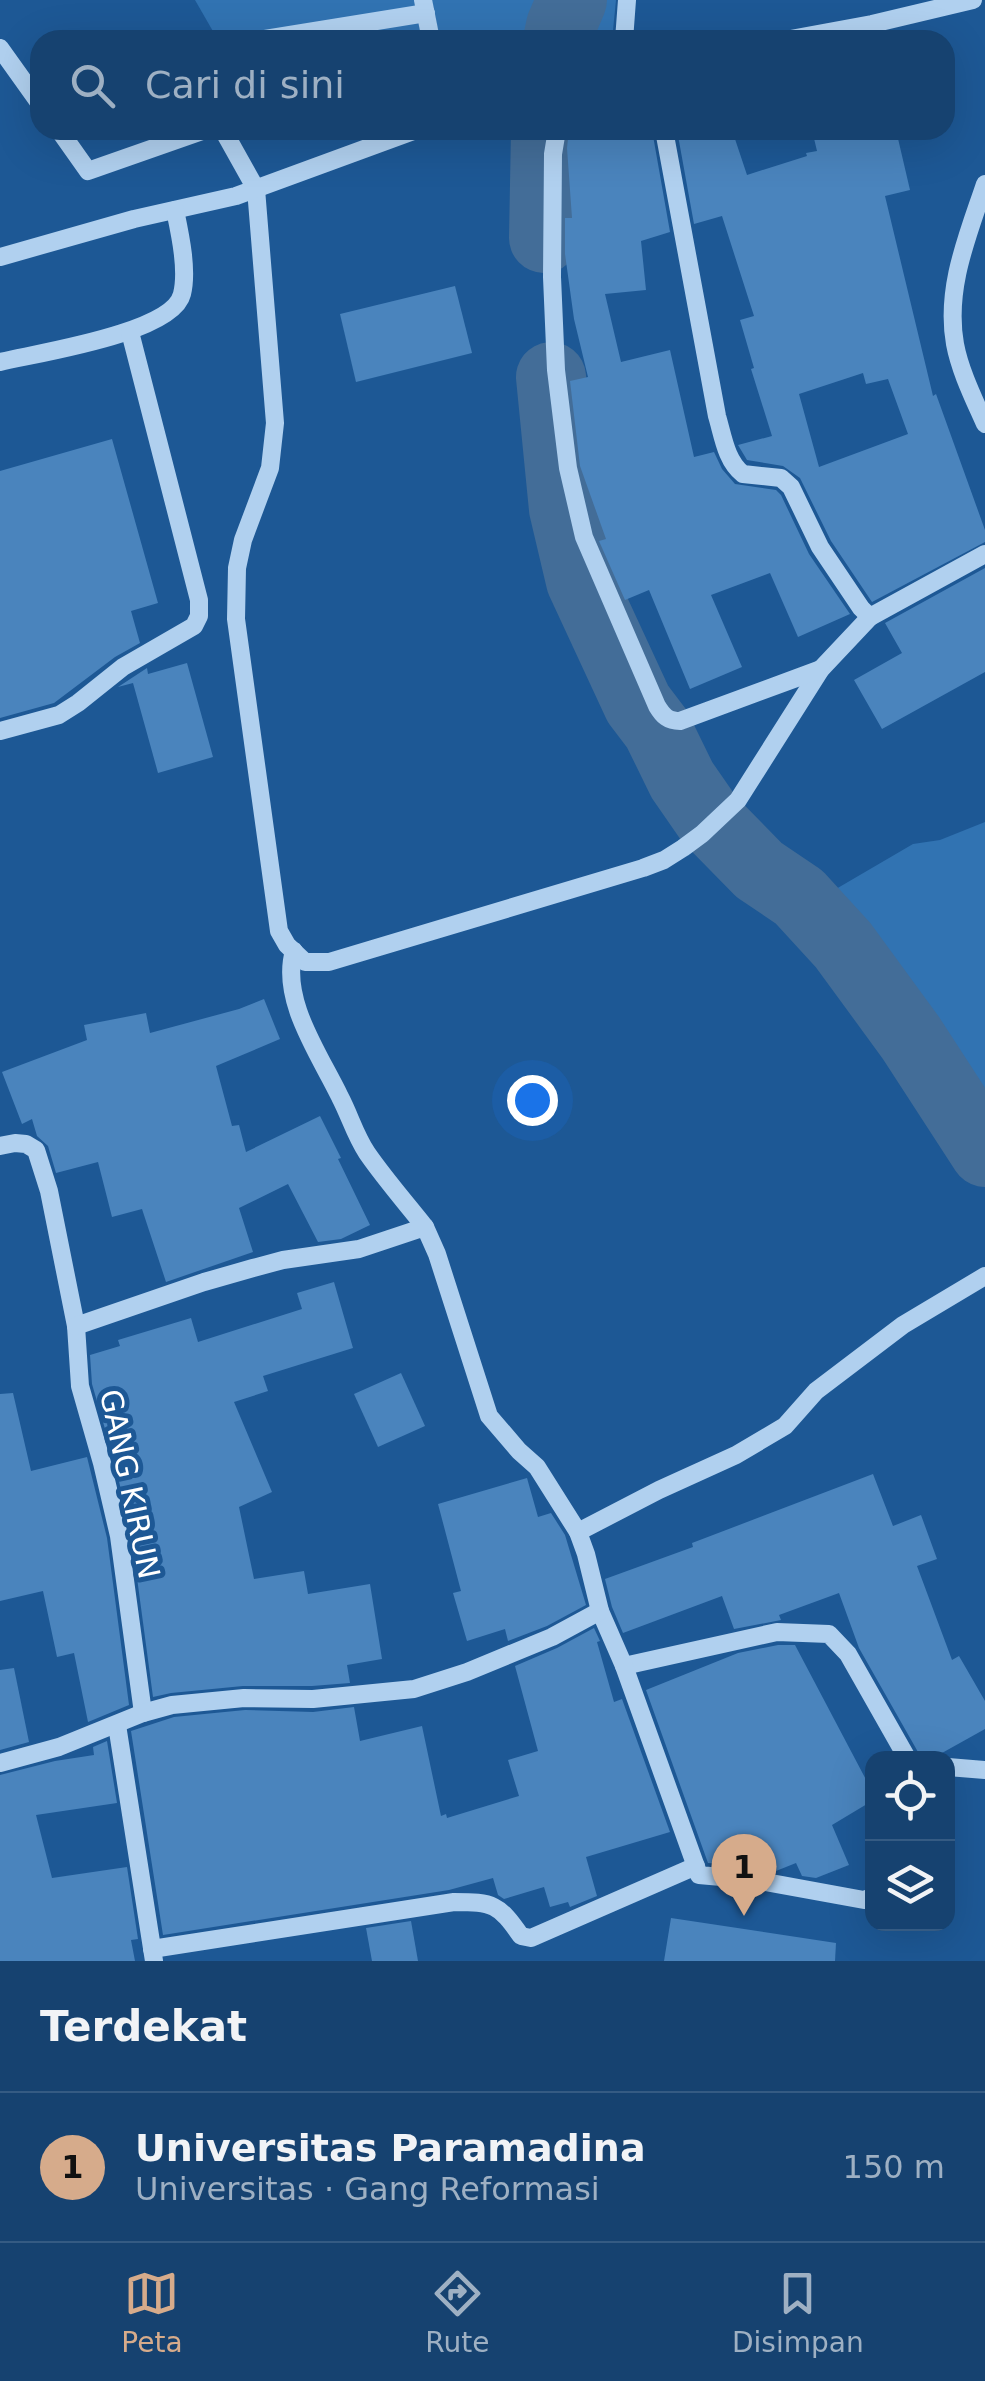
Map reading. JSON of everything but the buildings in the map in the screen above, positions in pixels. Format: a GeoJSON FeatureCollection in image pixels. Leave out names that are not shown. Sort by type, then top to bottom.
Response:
{"type":"FeatureCollection","features":[{"type":"Feature","properties":{"kind":"street"},"geometry":{"type":"LineString","coordinates":[[625,30],[627,0]]}},
{"type":"Feature","properties":{"kind":"street"},"geometry":{"type":"LineString","coordinates":[[839,30],[974,0]]}},
{"type":"Feature","properties":{"kind":"street"},"geometry":{"type":"LineString","coordinates":[[310,30],[424,7]]}},
{"type":"Feature","properties":{"kind":"street"},"geometry":{"type":"LineString","coordinates":[[0,48],[30,90]]}},
{"type":"Feature","properties":{"kind":"street"},"geometry":{"type":"LineString","coordinates":[[66,140],[88,171],[176,140]]}},
{"type":"Feature","properties":{"kind":"street"},"geometry":{"type":"LineString","coordinates":[[228,140],[256,190],[275,423],[270,468],[243,540],[237,568],[236,619],[279,931],[305,962],[329,962],[664,860],[702,834],[738,800],[821,669],[870,616],[985,554]]}},
{"type":"Feature","properties":{"kind":"street"},"geometry":{"type":"LineString","coordinates":[[0,257],[256,190],[389,140]]}},
{"type":"Feature","properties":{"kind":"street"},"geometry":{"type":"LineString","coordinates":[[556,140],[553,296],[556,370],[568,468],[584,537],[657,706],[663,716],[680,721],[821,669]]}},
{"type":"Feature","properties":{"kind":"street"},"geometry":{"type":"LineString","coordinates":[[666,140],[717,416],[730,460],[738,472],[782,478],[791,487],[820,547],[870,616]]}},
{"type":"Feature","properties":{"kind":"street"},"geometry":{"type":"LineString","coordinates":[[985,184],[956,280],[952,314],[955,345],[985,424]]}},
{"type":"Feature","properties":{"kind":"street"},"geometry":{"type":"LineString","coordinates":[[0,362],[130,332],[168,314],[182,297],[183,247],[175,210]]}},
{"type":"Feature","properties":{"kind":"street"},"geometry":{"type":"LineString","coordinates":[[0,732],[59,715],[123,668],[194,626],[199,616],[199,600],[130,332]]}},
{"type":"Feature","properties":{"kind":"street"},"geometry":{"type":"LineString","coordinates":[[294,951],[294,1001],[319,1061],[369,1156],[425,1227],[489,1416],[537,1467],[578,1532],[600,1612],[624,1666],[699,1875],[755,1880],[865,1900]]}},
{"type":"Feature","properties":{"kind":"street","name":"GANG KIRUN"},"geometry":{"type":"LineString","coordinates":[[0,1146],[15,1142],[36,1150],[49,1190],[76,1326],[80,1386],[120,1536],[143,1713]]}},
{"type":"Feature","properties":{"kind":"street"},"geometry":{"type":"LineString","coordinates":[[76,1326],[253,1268],[358,1249],[425,1227]]}},
{"type":"Feature","properties":{"kind":"street"},"geometry":{"type":"LineString","coordinates":[[578,1532],[736,1455],[785,1426],[816,1391],[903,1326],[985,1276]]}},
{"type":"Feature","properties":{"kind":"street"},"geometry":{"type":"LineString","coordinates":[[0,1763],[59,1747],[172,1705],[244,1698],[313,1699],[414,1689],[468,1672],[600,1612]]}},
{"type":"Feature","properties":{"kind":"street"},"geometry":{"type":"LineString","coordinates":[[624,1666],[778,1632],[830,1634],[848,1654],[903,1751]]}},
{"type":"Feature","properties":{"kind":"street"},"geometry":{"type":"LineString","coordinates":[[117,1725],[153,1955],[454,1902],[486,1902],[500,1909],[521,1936],[531,1938],[696,1866]]}},
{"type":"Feature","properties":{"kind":"street"},"geometry":{"type":"LineString","coordinates":[[955,1767],[985,1770]]}},
{"type":"Feature","properties":{"kind":"shaded area"},"geometry":{"type":"Polygon","coordinates":[[[195,0],[616,0],[613,30],[212,30],[195,0]]]}},
{"type":"Feature","properties":{"kind":"shaded area"},"geometry":{"type":"Polygon","coordinates":[[[985,822],[985,1132],[894,986],[824,896],[913,844],[940,840],[985,822]]]}},
{"type":"Feature","properties":{"kind":"waterway"},"geometry":{"type":"LineString","coordinates":[[560,30],[572,0]]}},
{"type":"Feature","properties":{"kind":"waterway"},"geometry":{"type":"LineString","coordinates":[[544,238],[546,140]]}},
{"type":"Feature","properties":{"kind":"waterway"},"geometry":{"type":"LineString","coordinates":[[551,377],[564,509],[581,581],[638,704],[657,729],[682,780],[709,819],[759,870],[799,897],[843,945],[911,1038],[985,1152]]}},
{"type":"Feature","properties":{"kind":"place","name":"Universitas Paramadina"},"geometry":{"type":"Point","coordinates":[744,1916]}}]}
